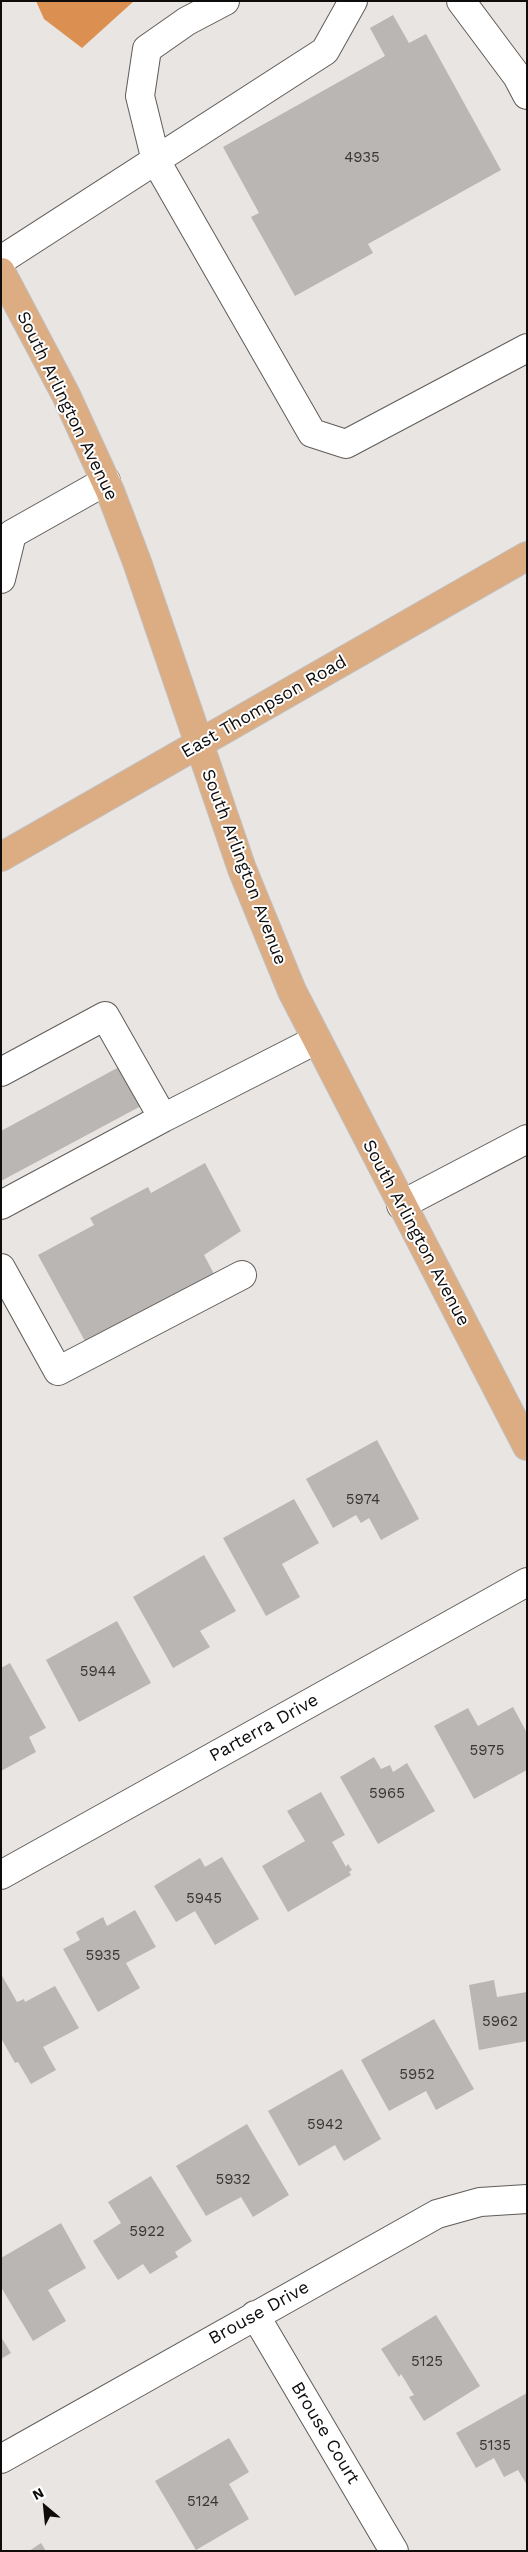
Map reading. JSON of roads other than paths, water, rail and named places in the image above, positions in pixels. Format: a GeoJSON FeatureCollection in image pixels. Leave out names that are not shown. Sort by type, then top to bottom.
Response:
{"type":"FeatureCollection","features":[{"type":"Feature","properties":{"kind":"main road","name":"South Arlington Avenue"},"geometry":{"type":"LineString","coordinates":[[1,272],[62,386],[106,481],[137,562],[198,745],[256,905],[292,992],[527,1446]]}},
{"type":"Feature","properties":{"kind":"main road","name":"East Thompson Road"},"geometry":{"type":"LineString","coordinates":[[1,857],[527,556]]}},
{"type":"Feature","properties":{"kind":"street"},"geometry":{"type":"LineString","coordinates":[[225,1],[187,20],[148,49],[140,96],[156,160],[312,433],[346,444],[527,348]]}},
{"type":"Feature","properties":{"kind":"street"},"geometry":{"type":"LineString","coordinates":[[1,260],[325,51],[353,1]]}},
{"type":"Feature","properties":{"kind":"street"},"geometry":{"type":"LineString","coordinates":[[461,1],[517,76],[527,95]]}},
{"type":"Feature","properties":{"kind":"street"},"geometry":{"type":"LineString","coordinates":[[1,579],[7,533],[106,481]]}},
{"type":"Feature","properties":{"kind":"street"},"geometry":{"type":"LineString","coordinates":[[1,1072],[104,1016],[162,1118]]}},
{"type":"Feature","properties":{"kind":"street"},"geometry":{"type":"LineString","coordinates":[[1,1205],[162,1118],[316,1040]]}},
{"type":"Feature","properties":{"kind":"street"},"geometry":{"type":"LineString","coordinates":[[402,1206],[527,1139]]}},
{"type":"Feature","properties":{"kind":"street"},"geometry":{"type":"LineString","coordinates":[[1,1268],[58,1371],[242,1275]]}},
{"type":"Feature","properties":{"kind":"street","name":"Parterra Drive"},"geometry":{"type":"LineString","coordinates":[[1,1875],[527,1582]]}},
{"type":"Feature","properties":{"kind":"street","name":"Brouse Drive"},"geometry":{"type":"LineString","coordinates":[[1,2459],[437,2214],[480,2202],[527,2199]]}},
{"type":"Feature","properties":{"kind":"street","name":"Brouse Court"},"geometry":{"type":"LineString","coordinates":[[255,2315],[394,2551]]}}]}
